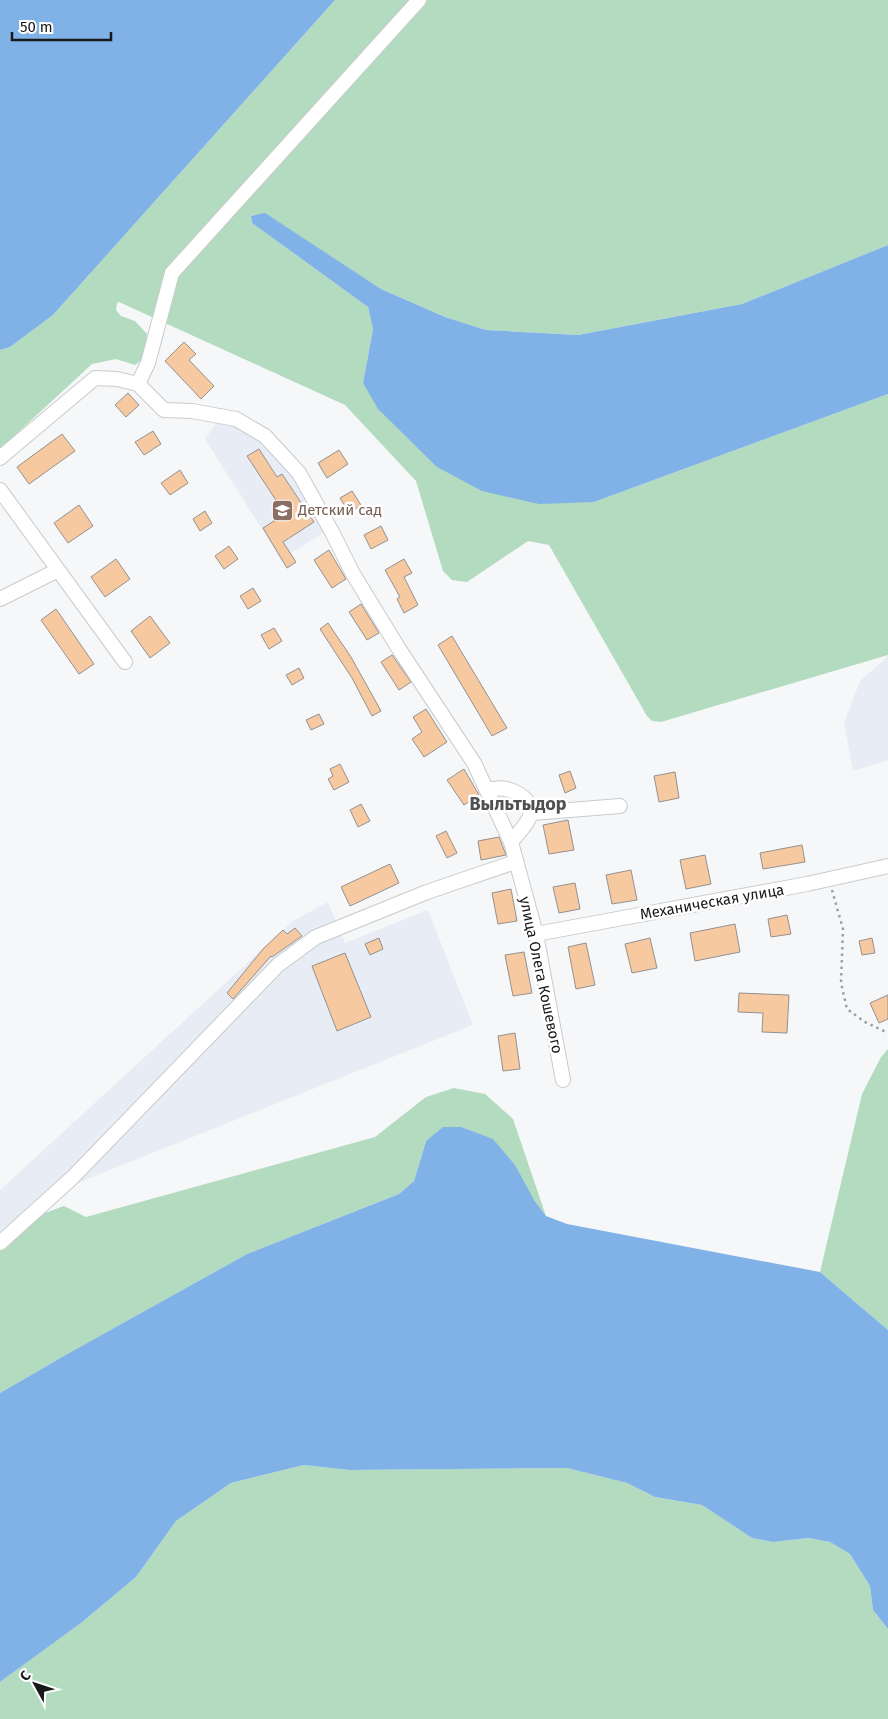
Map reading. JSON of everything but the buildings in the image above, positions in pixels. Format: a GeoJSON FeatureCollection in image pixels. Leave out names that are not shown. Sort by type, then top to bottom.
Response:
{"type":"FeatureCollection","features":[{"type":"Feature","properties":{"kind":"street"},"geometry":{"type":"LineString","coordinates":[[0,458],[95,378],[117,379],[138,384],[148,363],[172,273],[419,0]]}},
{"type":"Feature","properties":{"kind":"street","name":"улица Олега Кошевого"},"geometry":{"type":"LineString","coordinates":[[138,384],[164,410],[192,411],[236,419],[265,436],[299,473],[353,574],[474,764],[510,842],[536,934],[563,1080]]}},
{"type":"Feature","properties":{"kind":"street"},"geometry":{"type":"LineString","coordinates":[[0,490],[125,662]]}},
{"type":"Feature","properties":{"kind":"street"},"geometry":{"type":"LineString","coordinates":[[0,599],[58,570]]}},
{"type":"Feature","properties":{"kind":"street"},"geometry":{"type":"LineString","coordinates":[[487,791],[497,787],[520,794],[532,808],[528,821],[510,842]]}},
{"type":"Feature","properties":{"kind":"street"},"geometry":{"type":"LineString","coordinates":[[532,813],[620,806]]}},
{"type":"Feature","properties":{"kind":"street"},"geometry":{"type":"LineString","coordinates":[[0,1243],[72,1178],[278,965],[316,937],[427,892],[515,862]]}},
{"type":"Feature","properties":{"kind":"street","name":"Механическая улица"},"geometry":{"type":"LineString","coordinates":[[536,934],[808,884],[888,866]]}},
{"type":"Feature","properties":{"kind":"path"},"geometry":{"type":"LineString","coordinates":[[829,882],[843,929],[841,983],[847,1009],[865,1022],[888,1032]]}},
{"type":"Feature","properties":{"kind":"shaded area","name":"Детский сад"},"geometry":{"type":"Polygon","coordinates":[[[217,422],[234,425],[259,441],[264,440],[301,489],[326,531],[291,553],[296,563],[287,569],[205,439],[217,422]]]}},
{"type":"Feature","properties":{"kind":"shaded area"},"geometry":{"type":"Polygon","coordinates":[[[888,656],[888,760],[853,771],[844,723],[860,681],[888,656]]]}},
{"type":"Feature","properties":{"kind":"shaded area"},"geometry":{"type":"Polygon","coordinates":[[[328,902],[345,943],[428,910],[473,1025],[75,1184],[0,1252],[0,1190],[293,921],[328,902]]]}},
{"type":"Feature","properties":{"kind":"green space"},"geometry":{"type":"Polygon","coordinates":[[[335,0],[888,0],[888,245],[742,304],[578,335],[486,330],[445,317],[381,289],[265,214],[251,216],[252,223],[368,307],[373,329],[363,383],[594,502],[888,394],[888,655],[661,722],[652,721],[647,716],[549,545],[528,541],[467,582],[452,580],[443,571],[416,481],[345,405],[119,302],[117,303],[116,310],[121,316],[135,321],[147,334],[144,358],[135,365],[116,359],[92,364],[0,449],[0,350],[10,347],[53,315],[335,0]]]}},
{"type":"Feature","properties":{"kind":"green space"},"geometry":{"type":"Polygon","coordinates":[[[888,1049],[888,1330],[820,1272],[862,1094],[881,1057],[888,1049]]]}},
{"type":"Feature","properties":{"kind":"green space"},"geometry":{"type":"Polygon","coordinates":[[[454,1088],[485,1094],[513,1119],[546,1216],[534,1200],[426,1141],[414,1181],[399,1194],[247,1254],[0,1393],[0,1248],[34,1217],[64,1206],[86,1217],[375,1137],[426,1097],[454,1088]]]}},
{"type":"Feature","properties":{"kind":"green space"},"geometry":{"type":"Polygon","coordinates":[[[304,1465],[349,1470],[567,1468],[627,1483],[655,1497],[702,1505],[752,1538],[773,1542],[808,1538],[830,1542],[850,1554],[870,1586],[873,1610],[888,1629],[888,1719],[0,1719],[0,1682],[81,1623],[136,1577],[176,1521],[231,1483],[304,1465]]]}},
{"type":"Feature","properties":{"kind":"water"},"geometry":{"type":"Polygon","coordinates":[[[0,0],[335,0],[53,315],[10,347],[0,350],[0,0]]]}},
{"type":"Feature","properties":{"kind":"water"},"geometry":{"type":"Polygon","coordinates":[[[265,213],[381,289],[445,317],[486,330],[578,335],[742,304],[888,245],[888,394],[594,502],[539,504],[482,491],[437,467],[378,409],[363,383],[373,329],[368,307],[252,223],[251,216],[265,213]]]}},
{"type":"Feature","properties":{"kind":"water"},"geometry":{"type":"Polygon","coordinates":[[[443,1127],[461,1127],[493,1139],[515,1165],[534,1200],[546,1216],[567,1224],[820,1272],[888,1330],[888,1629],[873,1610],[870,1586],[850,1554],[830,1542],[808,1538],[773,1542],[752,1538],[702,1505],[655,1497],[627,1483],[567,1468],[349,1470],[304,1465],[231,1483],[176,1521],[136,1577],[81,1623],[0,1682],[0,1393],[247,1254],[399,1194],[414,1181],[426,1141],[443,1127]]]}},
{"type":"Feature","properties":{"kind":"place","name":"Детский сад"},"geometry":{"type":"Point","coordinates":[282,510]}},
{"type":"Feature","properties":{"kind":"district","name":"Выльтыдор"},"geometry":{"type":"Point","coordinates":[518,804]}}]}
